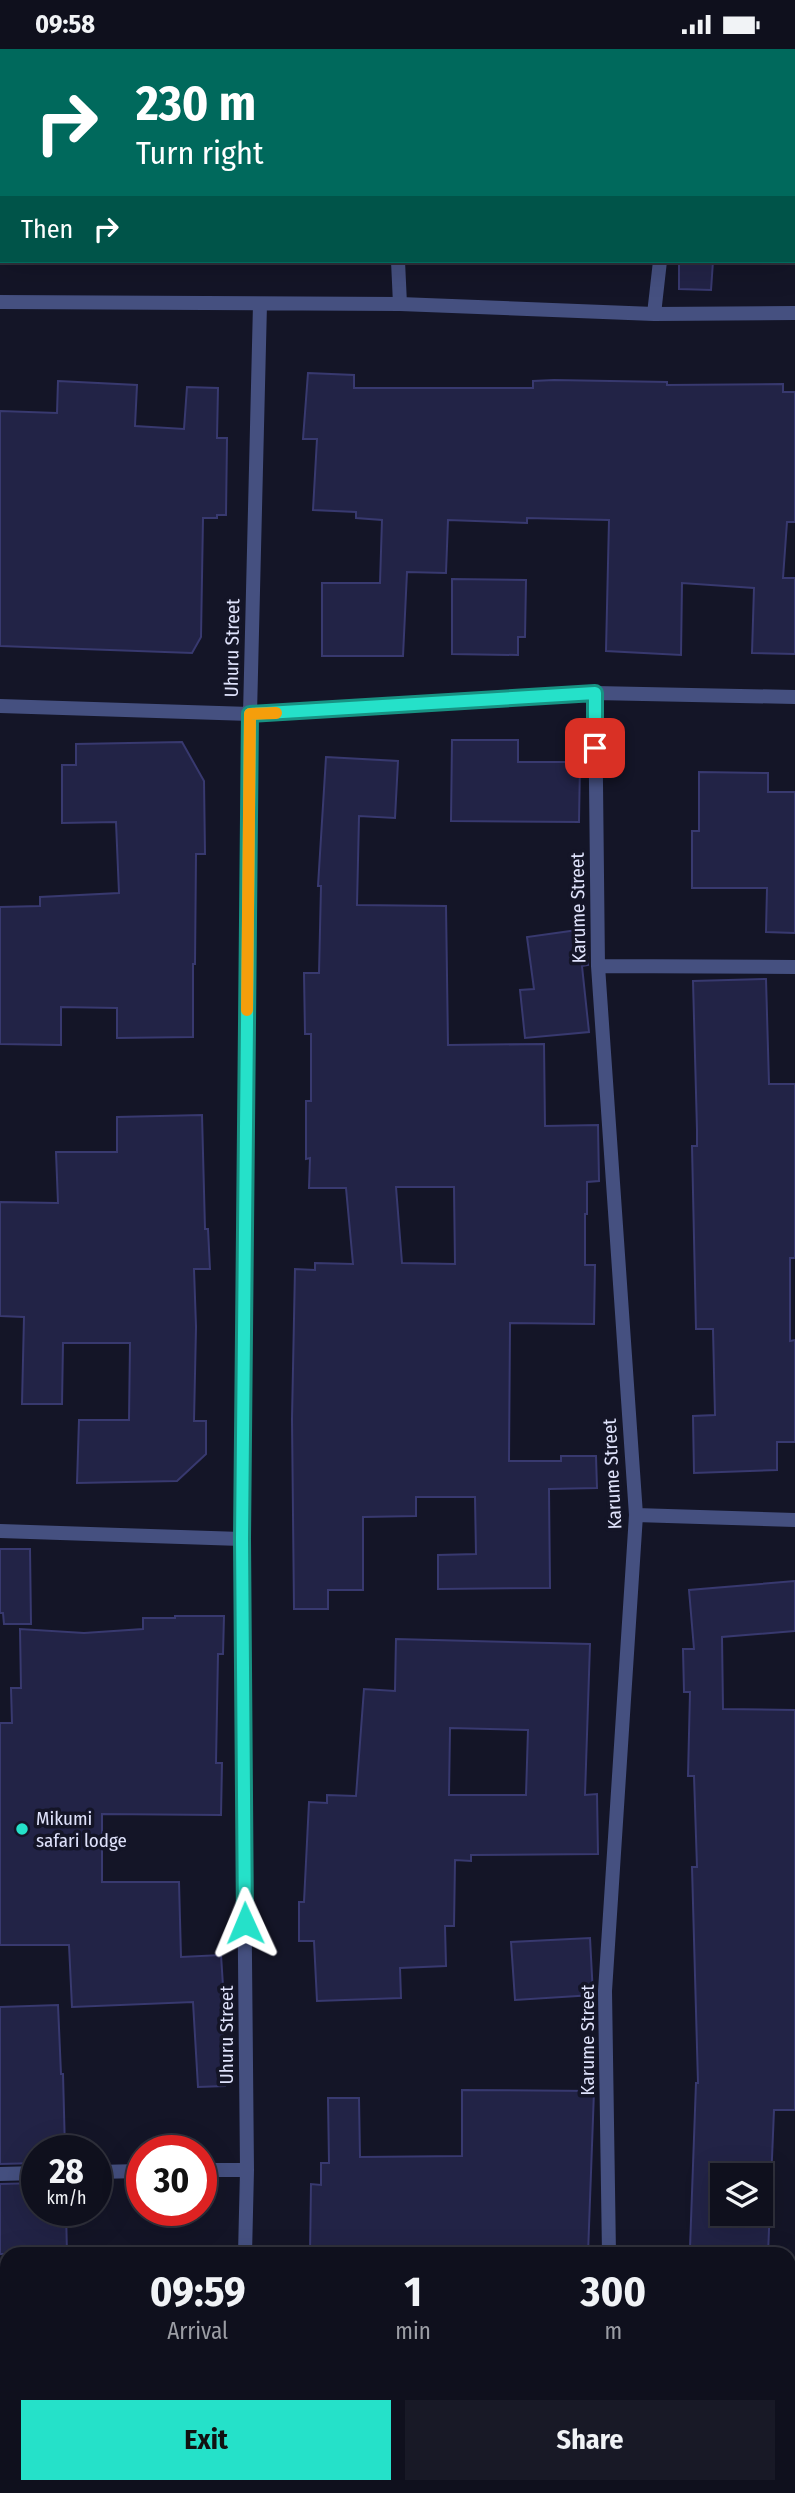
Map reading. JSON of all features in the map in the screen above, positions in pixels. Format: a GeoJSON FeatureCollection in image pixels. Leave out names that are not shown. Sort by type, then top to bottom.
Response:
{"type":"FeatureCollection","features":[{"type":"Feature","properties":{"kind":"street"},"geometry":{"type":"LineString","coordinates":[[398,263],[400,304]]}},
{"type":"Feature","properties":{"kind":"street"},"geometry":{"type":"LineString","coordinates":[[654,314],[660,263]]}},
{"type":"Feature","properties":{"kind":"street"},"geometry":{"type":"LineString","coordinates":[[0,302],[400,304],[654,314],[795,313]]}},
{"type":"Feature","properties":{"kind":"street","name":"Uhuru Street"},"geometry":{"type":"LineString","coordinates":[[245,2247],[247,2170],[242,1539],[250,714],[260,304]]}},
{"type":"Feature","properties":{"kind":"street"},"geometry":{"type":"LineString","coordinates":[[0,706],[250,714],[595,693],[795,697]]}},
{"type":"Feature","properties":{"kind":"street","name":"Karume Street"},"geometry":{"type":"LineString","coordinates":[[595,693],[598,966],[636,1515],[605,1990],[609,2247]]}},
{"type":"Feature","properties":{"kind":"street"},"geometry":{"type":"LineString","coordinates":[[598,966],[795,967]]}},
{"type":"Feature","properties":{"kind":"street"},"geometry":{"type":"LineString","coordinates":[[636,1515],[795,1520]]}},
{"type":"Feature","properties":{"kind":"street"},"geometry":{"type":"LineString","coordinates":[[0,1531],[242,1539]]}},
{"type":"Feature","properties":{"kind":"street"},"geometry":{"type":"LineString","coordinates":[[217,2170],[247,2170]]}},
{"type":"Feature","properties":{"kind":"street"},"geometry":{"type":"LineString","coordinates":[[0,2174],[21,2173]]}},
{"type":"Feature","properties":{"kind":"building"},"geometry":{"type":"Polygon","coordinates":[[[679,263],[713,263],[711,290],[679,289],[679,263]]]}},
{"type":"Feature","properties":{"kind":"building"},"geometry":{"type":"Polygon","coordinates":[[[308,373],[354,375],[354,388],[533,388],[533,381],[554,380],[667,382],[667,385],[783,384],[783,392],[795,392],[795,522],[787,522],[783,578],[795,578],[795,654],[752,653],[754,588],[682,583],[681,655],[606,651],[609,520],[527,518],[527,523],[448,520],[446,573],[407,572],[403,656],[322,656],[322,583],[380,583],[382,520],[356,518],[356,512],[313,510],[317,439],[303,439],[308,373]]]}},
{"type":"Feature","properties":{"kind":"building"},"geometry":{"type":"Polygon","coordinates":[[[58,381],[137,385],[135,426],[184,429],[187,387],[218,388],[217,438],[227,438],[226,515],[203,518],[201,637],[192,653],[0,646],[0,411],[57,413],[58,381]]]}},
{"type":"Feature","properties":{"kind":"building"},"geometry":{"type":"Polygon","coordinates":[[[452,579],[526,580],[525,637],[518,637],[518,655],[452,654],[452,579]]]}},
{"type":"Feature","properties":{"kind":"building"},"geometry":{"type":"Polygon","coordinates":[[[452,740],[518,740],[518,762],[580,762],[579,822],[451,821],[452,740]]]}},
{"type":"Feature","properties":{"kind":"building"},"geometry":{"type":"Polygon","coordinates":[[[182,742],[204,781],[205,854],[196,854],[193,1037],[117,1038],[117,1008],[61,1007],[61,1045],[0,1044],[0,907],[40,906],[40,897],[119,893],[116,822],[62,823],[62,765],[76,765],[76,744],[182,742]]]}},
{"type":"Feature","properties":{"kind":"building"},"geometry":{"type":"Polygon","coordinates":[[[326,757],[398,761],[395,818],[359,816],[357,905],[446,906],[448,1045],[544,1044],[545,1126],[598,1125],[599,1181],[587,1182],[585,1214],[585,1265],[595,1265],[594,1324],[510,1323],[509,1461],[561,1461],[561,1456],[596,1456],[597,1488],[549,1489],[550,1588],[438,1589],[438,1555],[476,1554],[475,1497],[416,1497],[416,1516],[363,1517],[363,1590],[328,1590],[328,1609],[294,1609],[292,1419],[295,1269],[315,1270],[315,1263],[353,1264],[346,1188],[309,1188],[310,1158],[306,1159],[306,1101],[311,1101],[311,1034],[305,1034],[304,973],[319,973],[321,886],[318,886],[326,757]],[[396,1187],[402,1263],[455,1264],[454,1187],[396,1187]]]}},
{"type":"Feature","properties":{"kind":"building"},"geometry":{"type":"Polygon","coordinates":[[[699,772],[768,773],[768,792],[795,792],[795,933],[766,932],[767,888],[692,888],[692,831],[699,831],[699,772]]]}},
{"type":"Feature","properties":{"kind":"building"},"geometry":{"type":"Polygon","coordinates":[[[585,929],[588,965],[582,966],[589,1032],[525,1038],[520,990],[534,989],[527,937],[585,929]]]}},
{"type":"Feature","properties":{"kind":"building"},"geometry":{"type":"Polygon","coordinates":[[[766,979],[769,1084],[795,1084],[795,1258],[790,1258],[790,1341],[795,1340],[795,1442],[777,1442],[777,1470],[694,1473],[693,1416],[715,1415],[713,1329],[696,1329],[692,1146],[697,1146],[697,1130],[693,981],[766,979]]]}},
{"type":"Feature","properties":{"kind":"building"},"geometry":{"type":"Polygon","coordinates":[[[202,1115],[205,1229],[208,1229],[210,1269],[194,1269],[194,1421],[206,1421],[206,1454],[177,1481],[77,1483],[79,1420],[129,1420],[130,1343],[63,1343],[62,1404],[22,1404],[24,1317],[0,1316],[0,1202],[58,1203],[56,1152],[117,1152],[117,1117],[202,1115]]]}},
{"type":"Feature","properties":{"kind":"building"},"geometry":{"type":"Polygon","coordinates":[[[0,1549],[30,1549],[31,1624],[4,1624],[3,1613],[0,1613],[0,1549]]]}},
{"type":"Feature","properties":{"kind":"building"},"geometry":{"type":"Polygon","coordinates":[[[795,1581],[795,1631],[722,1637],[723,1709],[795,1710],[795,2110],[774,2110],[772,2163],[710,2163],[710,2226],[769,2226],[768,2247],[690,2247],[698,2083],[692,1867],[697,1867],[694,1776],[688,1776],[690,1692],[684,1692],[683,1649],[694,1649],[689,1590],[795,1581]]]}},
{"type":"Feature","properties":{"kind":"building"},"geometry":{"type":"Polygon","coordinates":[[[224,1616],[223,1654],[218,1654],[216,1763],[222,1763],[221,1815],[102,1814],[102,1882],[179,1882],[181,1957],[221,1955],[225,2017],[222,2017],[225,2086],[198,2087],[193,2002],[72,2007],[69,1945],[0,1945],[0,1723],[12,1723],[11,1688],[21,1688],[20,1629],[84,1633],[143,1629],[143,1618],[224,1616]]]}},
{"type":"Feature","properties":{"kind":"building"},"geometry":{"type":"Polygon","coordinates":[[[396,1639],[590,1644],[585,1795],[597,1794],[598,1854],[471,1855],[471,1861],[455,1860],[454,1926],[445,1926],[446,1966],[400,1968],[401,1998],[317,2001],[314,1941],[299,1941],[299,1902],[304,1902],[309,1802],[327,1803],[327,1795],[356,1796],[364,1689],[395,1691],[396,1639]],[[450,1728],[449,1795],[526,1795],[528,1730],[450,1728]]]}},
{"type":"Feature","properties":{"kind":"building"},"geometry":{"type":"Polygon","coordinates":[[[590,1938],[593,1995],[515,2000],[511,1942],[590,1938]]]}},
{"type":"Feature","properties":{"kind":"building"},"geometry":{"type":"Polygon","coordinates":[[[58,2005],[65,2135],[21,2135],[21,2163],[0,2164],[0,2007],[58,2005]]]}},
{"type":"Feature","properties":{"kind":"building"},"geometry":{"type":"Polygon","coordinates":[[[462,2090],[594,2091],[588,2247],[310,2247],[311,2184],[321,2185],[321,2163],[329,2163],[328,2098],[359,2098],[360,2157],[462,2156],[462,2090]]]}},
{"type":"Feature","properties":{"kind":"building"},"geometry":{"type":"Polygon","coordinates":[[[21,2183],[21,2226],[66,2226],[67,2247],[0,2247],[0,2184],[21,2183]]]}},
{"type":"Feature","properties":{"kind":"slow traffic"},"geometry":{"type":"LineString","coordinates":[[247,1010],[250,714],[276,713]]}},
{"type":"Feature","properties":{"kind":"place","name":"Mikumi safari lodge"},"geometry":{"type":"Point","coordinates":[22,1829]}},
{"type":"Feature","properties":{"kind":"route"},"geometry":{"type":"LineString","coordinates":[[245,1923],[242,1539],[250,714],[595,693],[595,748]]}}]}
